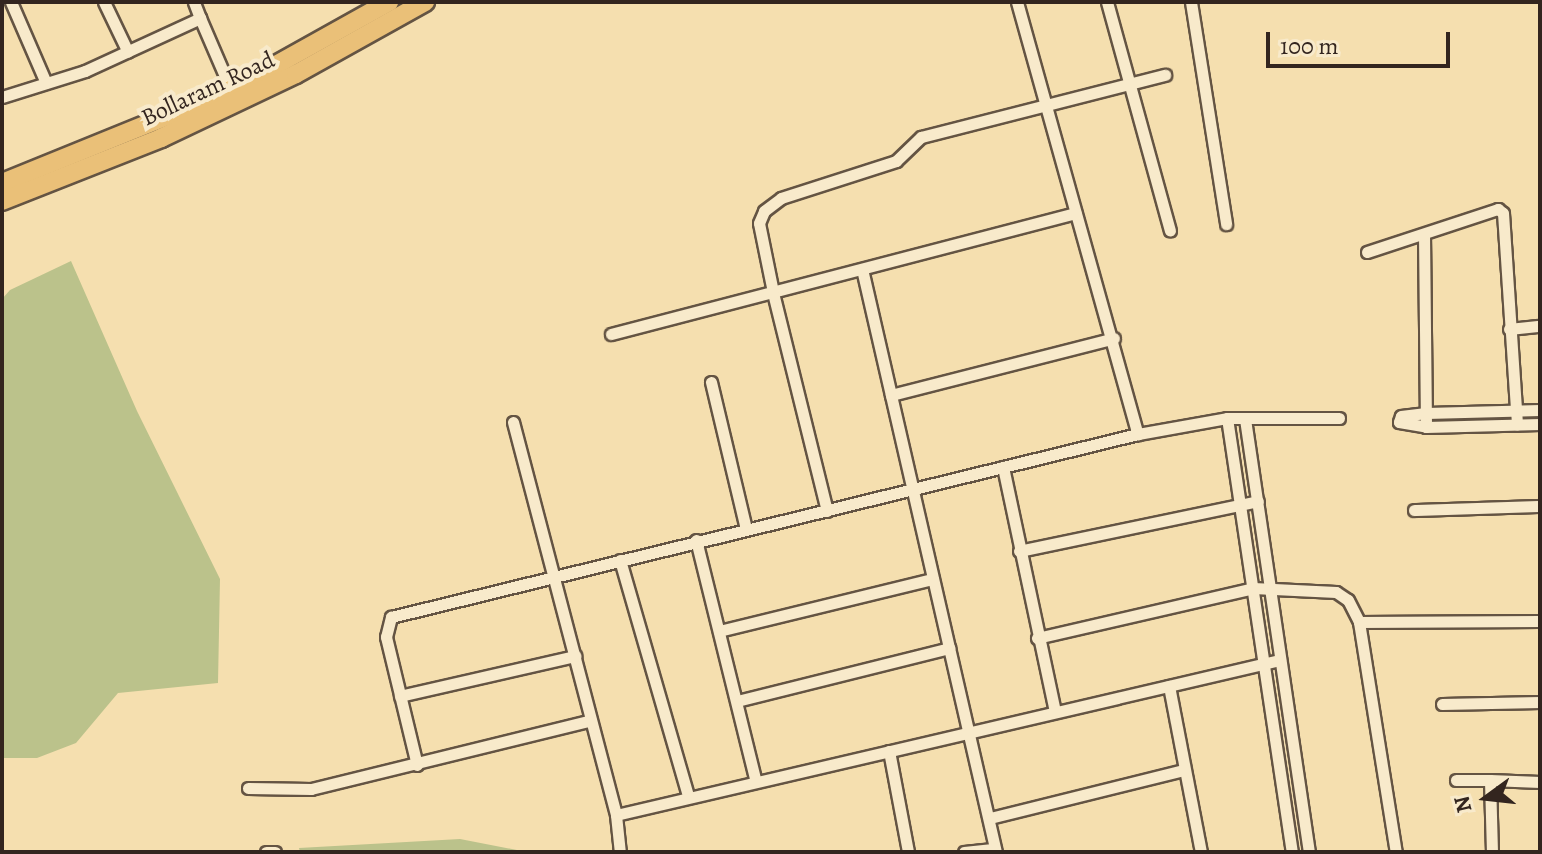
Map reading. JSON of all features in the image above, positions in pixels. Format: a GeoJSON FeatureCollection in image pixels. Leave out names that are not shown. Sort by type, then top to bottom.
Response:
{"type":"FeatureCollection","features":[{"type":"Feature","properties":{"kind":"main road","name":"Bollaram Road"},"geometry":{"type":"LineString","coordinates":[[2,183],[231,90],[389,2]]}},
{"type":"Feature","properties":{"kind":"main road","name":"Bollaram Road"},"geometry":{"type":"LineString","coordinates":[[2,201],[161,138],[296,74],[425,2]]}},
{"type":"Feature","properties":{"kind":"street"},"geometry":{"type":"LineString","coordinates":[[11,2],[46,83]]}},
{"type":"Feature","properties":{"kind":"street"},"geometry":{"type":"LineString","coordinates":[[104,2],[128,52]]}},
{"type":"Feature","properties":{"kind":"street"},"geometry":{"type":"LineString","coordinates":[[194,2],[231,90]]}},
{"type":"Feature","properties":{"kind":"street"},"geometry":{"type":"LineString","coordinates":[[1017,2],[1075,213],[1114,338],[1138,434]]}},
{"type":"Feature","properties":{"kind":"street"},"geometry":{"type":"LineString","coordinates":[[1107,2],[1170,230]]}},
{"type":"Feature","properties":{"kind":"street"},"geometry":{"type":"LineString","coordinates":[[1191,2],[1226,224]]}},
{"type":"Feature","properties":{"kind":"street"},"geometry":{"type":"LineString","coordinates":[[2,97],[128,52],[200,18]]}},
{"type":"Feature","properties":{"kind":"street"},"geometry":{"type":"LineString","coordinates":[[827,511],[773,292],[759,223],[764,211],[781,198],[896,161],[921,137],[1165,75]]}},
{"type":"Feature","properties":{"kind":"street"},"geometry":{"type":"LineString","coordinates":[[1367,252],[1498,209],[1503,213],[1517,425]]}},
{"type":"Feature","properties":{"kind":"street"},"geometry":{"type":"LineString","coordinates":[[611,334],[1075,213]]}},
{"type":"Feature","properties":{"kind":"street"},"geometry":{"type":"LineString","coordinates":[[1424,234],[1426,427]]}},
{"type":"Feature","properties":{"kind":"street"},"geometry":{"type":"LineString","coordinates":[[862,269],[996,850],[964,852]]}},
{"type":"Feature","properties":{"kind":"street"},"geometry":{"type":"LineString","coordinates":[[1509,329],[1540,326]]}},
{"type":"Feature","properties":{"kind":"street"},"geometry":{"type":"LineString","coordinates":[[891,395],[1114,338]]}},
{"type":"Feature","properties":{"kind":"street"},"geometry":{"type":"LineString","coordinates":[[711,382],[746,529]]}},
{"type":"Feature","properties":{"kind":"street"},"geometry":{"type":"LineString","coordinates":[[1540,410],[1426,413],[1399,418],[1426,427],[1540,424]]}},
{"type":"Feature","properties":{"kind":"street"},"geometry":{"type":"LineString","coordinates":[[1227,418],[1292,852]]}},
{"type":"Feature","properties":{"kind":"street"},"geometry":{"type":"LineString","coordinates":[[417,765],[386,637],[391,617],[1138,434],[1227,418],[1339,418]]}},
{"type":"Feature","properties":{"kind":"street"},"geometry":{"type":"LineString","coordinates":[[1245,419],[1309,852]]}},
{"type":"Feature","properties":{"kind":"street"},"geometry":{"type":"LineString","coordinates":[[513,422],[616,815],[620,852]]}},
{"type":"Feature","properties":{"kind":"street"},"geometry":{"type":"LineString","coordinates":[[1003,467],[1055,712]]}},
{"type":"Feature","properties":{"kind":"street"},"geometry":{"type":"LineString","coordinates":[[1019,551],[1258,501]]}},
{"type":"Feature","properties":{"kind":"street"},"geometry":{"type":"LineString","coordinates":[[1414,510],[1540,506]]}},
{"type":"Feature","properties":{"kind":"street"},"geometry":{"type":"LineString","coordinates":[[696,540],[755,779]]}},
{"type":"Feature","properties":{"kind":"street"},"geometry":{"type":"LineString","coordinates":[[620,560],[688,795]]}},
{"type":"Feature","properties":{"kind":"street"},"geometry":{"type":"LineString","coordinates":[[719,631],[933,579]]}},
{"type":"Feature","properties":{"kind":"street"},"geometry":{"type":"LineString","coordinates":[[1037,638],[1253,588],[1336,592],[1348,600],[1359,622],[1396,852]]}},
{"type":"Feature","properties":{"kind":"street"},"geometry":{"type":"LineString","coordinates":[[1359,622],[1540,621]]}},
{"type":"Feature","properties":{"kind":"street"},"geometry":{"type":"LineString","coordinates":[[737,701],[949,648]]}},
{"type":"Feature","properties":{"kind":"street"},"geometry":{"type":"LineString","coordinates":[[400,697],[575,656]]}},
{"type":"Feature","properties":{"kind":"street"},"geometry":{"type":"LineString","coordinates":[[616,815],[755,779],[969,734],[1280,660]]}},
{"type":"Feature","properties":{"kind":"street"},"geometry":{"type":"LineString","coordinates":[[1169,686],[1201,852]]}},
{"type":"Feature","properties":{"kind":"street"},"geometry":{"type":"LineString","coordinates":[[1442,704],[1540,702]]}},
{"type":"Feature","properties":{"kind":"street"},"geometry":{"type":"LineString","coordinates":[[248,788],[311,789],[591,720]]}},
{"type":"Feature","properties":{"kind":"street"},"geometry":{"type":"LineString","coordinates":[[889,751],[908,852]]}},
{"type":"Feature","properties":{"kind":"street"},"geometry":{"type":"LineString","coordinates":[[990,818],[1184,770]]}},
{"type":"Feature","properties":{"kind":"street"},"geometry":{"type":"LineString","coordinates":[[1456,780],[1540,782]]}},
{"type":"Feature","properties":{"kind":"street"},"geometry":{"type":"LineString","coordinates":[[1490,780],[1492,852]]}},
{"type":"Feature","properties":{"kind":"street"},"geometry":{"type":"LineString","coordinates":[[266,852],[275,852]]}},
{"type":"Feature","properties":{"kind":"green space"},"geometry":{"type":"Polygon","coordinates":[[[71,261],[137,411],[220,579],[218,683],[118,693],[76,743],[37,758],[2,758],[2,299],[10,290],[71,261]]]}},
{"type":"Feature","properties":{"kind":"green space"},"geometry":{"type":"Polygon","coordinates":[[[460,839],[527,852],[300,852],[299,848],[460,839]]]}}]}
